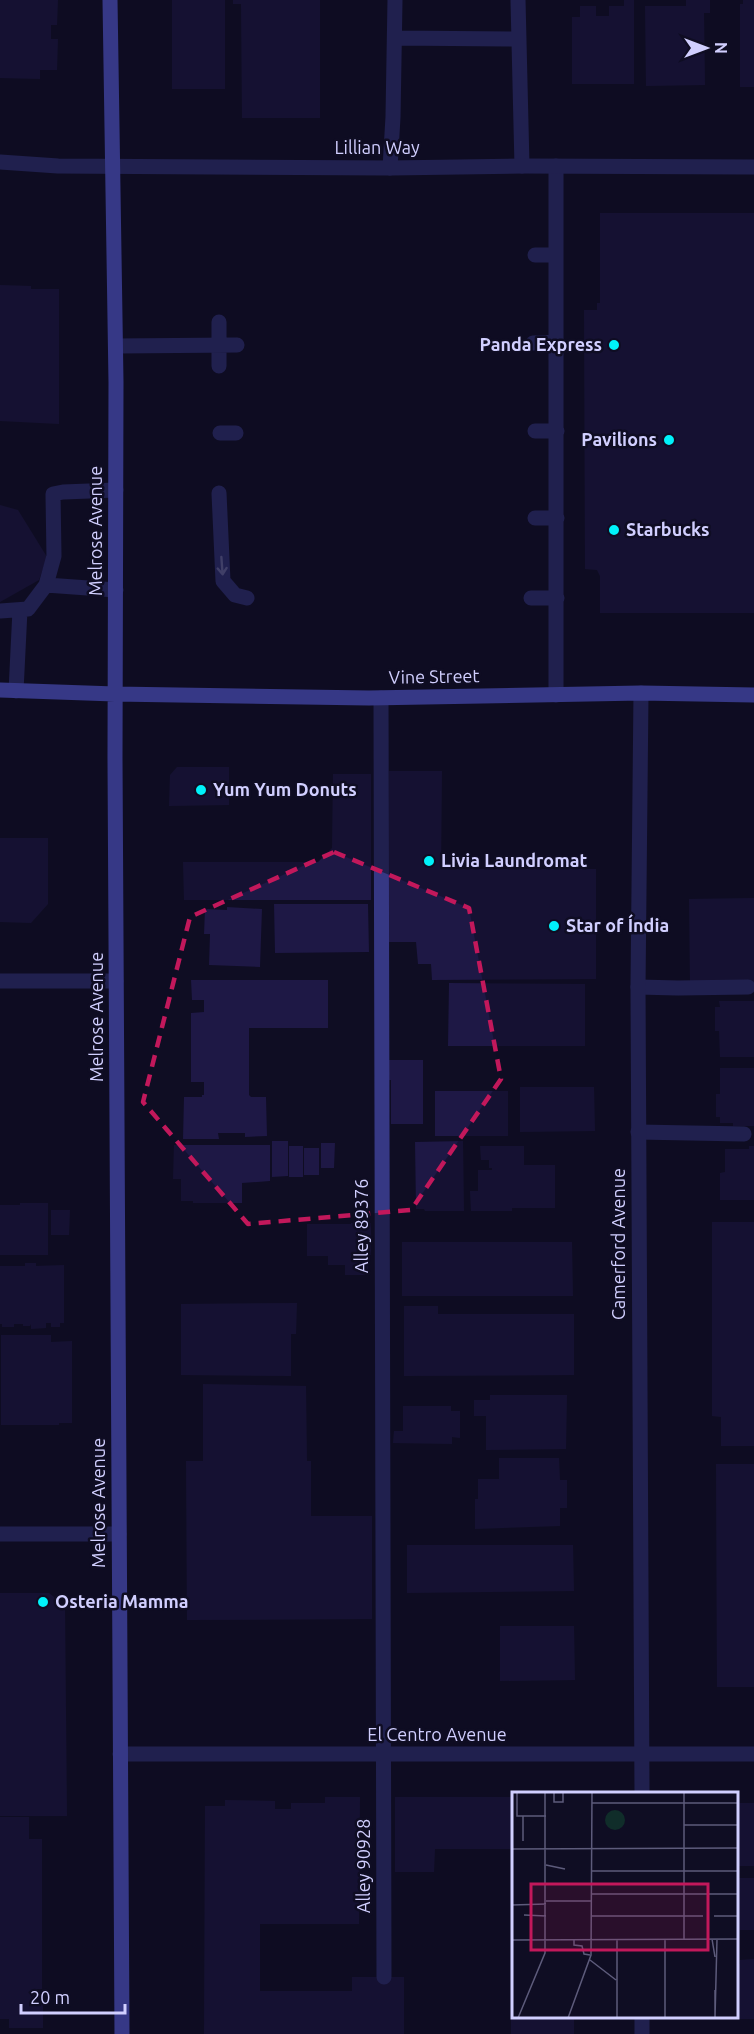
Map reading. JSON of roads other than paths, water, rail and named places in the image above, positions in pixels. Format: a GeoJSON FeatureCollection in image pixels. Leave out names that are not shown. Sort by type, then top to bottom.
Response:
{"type":"FeatureCollection","features":[{"type":"Feature","properties":{"kind":"main road","name":"Melrose Avenue"},"geometry":{"type":"LineString","coordinates":[[110,0],[111,166],[116,346],[116,981],[122,2034]]}},
{"type":"Feature","properties":{"kind":"main road","name":"Vine Street"},"geometry":{"type":"LineString","coordinates":[[0,690],[381,698],[641,693],[754,695]]}},
{"type":"Feature","properties":{"kind":"street"},"geometry":{"type":"LineString","coordinates":[[390,168],[395,0]]}},
{"type":"Feature","properties":{"kind":"street"},"geometry":{"type":"LineString","coordinates":[[518,0],[522,166]]}},
{"type":"Feature","properties":{"kind":"street"},"geometry":{"type":"LineString","coordinates":[[394,38],[519,39]]}},
{"type":"Feature","properties":{"kind":"street","name":"Lillian Way"},"geometry":{"type":"LineString","coordinates":[[0,162],[58,166],[754,167]]}},
{"type":"Feature","properties":{"kind":"street"},"geometry":{"type":"LineString","coordinates":[[556,166],[556,695]]}},
{"type":"Feature","properties":{"kind":"street"},"geometry":{"type":"LineString","coordinates":[[535,255],[556,255]]}},
{"type":"Feature","properties":{"kind":"street"},"geometry":{"type":"LineString","coordinates":[[219,322],[219,366]]}},
{"type":"Feature","properties":{"kind":"street"},"geometry":{"type":"LineString","coordinates":[[533,343],[557,342]]}},
{"type":"Feature","properties":{"kind":"street"},"geometry":{"type":"LineString","coordinates":[[116,346],[237,345]]}},
{"type":"Feature","properties":{"kind":"street"},"geometry":{"type":"LineString","coordinates":[[536,431],[557,431]]}},
{"type":"Feature","properties":{"kind":"street"},"geometry":{"type":"LineString","coordinates":[[0,611],[28,609],[46,585],[54,556],[52,494],[116,490]]}},
{"type":"Feature","properties":{"kind":"street"},"geometry":{"type":"LineString","coordinates":[[219,493],[223,581],[235,595],[247,598]]}},
{"type":"Feature","properties":{"kind":"street"},"geometry":{"type":"LineString","coordinates":[[535,518],[557,518]]}},
{"type":"Feature","properties":{"kind":"street"},"geometry":{"type":"LineString","coordinates":[[46,585],[116,590]]}},
{"type":"Feature","properties":{"kind":"street"},"geometry":{"type":"LineString","coordinates":[[531,598],[557,598]]}},
{"type":"Feature","properties":{"kind":"street"},"geometry":{"type":"LineString","coordinates":[[16,691],[20,610]]}},
{"type":"Feature","properties":{"kind":"street","name":"Camerford Avenue"},"geometry":{"type":"LineString","coordinates":[[641,693],[638,1132],[642,1792]]}},
{"type":"Feature","properties":{"kind":"street","name":"Alley 89376"},"geometry":{"type":"LineString","coordinates":[[381,698],[383,1755]]}},
{"type":"Feature","properties":{"kind":"street"},"geometry":{"type":"LineString","coordinates":[[0,981],[116,981]]}},
{"type":"Feature","properties":{"kind":"street"},"geometry":{"type":"LineString","coordinates":[[638,987],[748,987]]}},
{"type":"Feature","properties":{"kind":"street"},"geometry":{"type":"LineString","coordinates":[[638,1132],[744,1134]]}},
{"type":"Feature","properties":{"kind":"street"},"geometry":{"type":"LineString","coordinates":[[0,1534],[119,1534]]}},
{"type":"Feature","properties":{"kind":"street","name":"El Centro Avenue"},"geometry":{"type":"LineString","coordinates":[[120,1754],[754,1754]]}},
{"type":"Feature","properties":{"kind":"street","name":"Alley 90928"},"geometry":{"type":"LineString","coordinates":[[383,1755],[384,1977]]}},
{"type":"Feature","properties":{"kind":"place","name":"Panda Express"},"geometry":{"type":"Point","coordinates":[614,345]}},
{"type":"Feature","properties":{"kind":"place","name":"Pavilions"},"geometry":{"type":"Point","coordinates":[669,440]}},
{"type":"Feature","properties":{"kind":"place","name":"Starbucks"},"geometry":{"type":"Point","coordinates":[614,530]}},
{"type":"Feature","properties":{"kind":"place","name":"Yum Yum Donuts"},"geometry":{"type":"Point","coordinates":[201,790]}},
{"type":"Feature","properties":{"kind":"place","name":"Livia Laundromat"},"geometry":{"type":"Point","coordinates":[429,861]}},
{"type":"Feature","properties":{"kind":"place","name":"Star of Índia"},"geometry":{"type":"Point","coordinates":[554,926]}},
{"type":"Feature","properties":{"kind":"place","name":"Osteria Mamma"},"geometry":{"type":"Point","coordinates":[43,1602]}}]}
